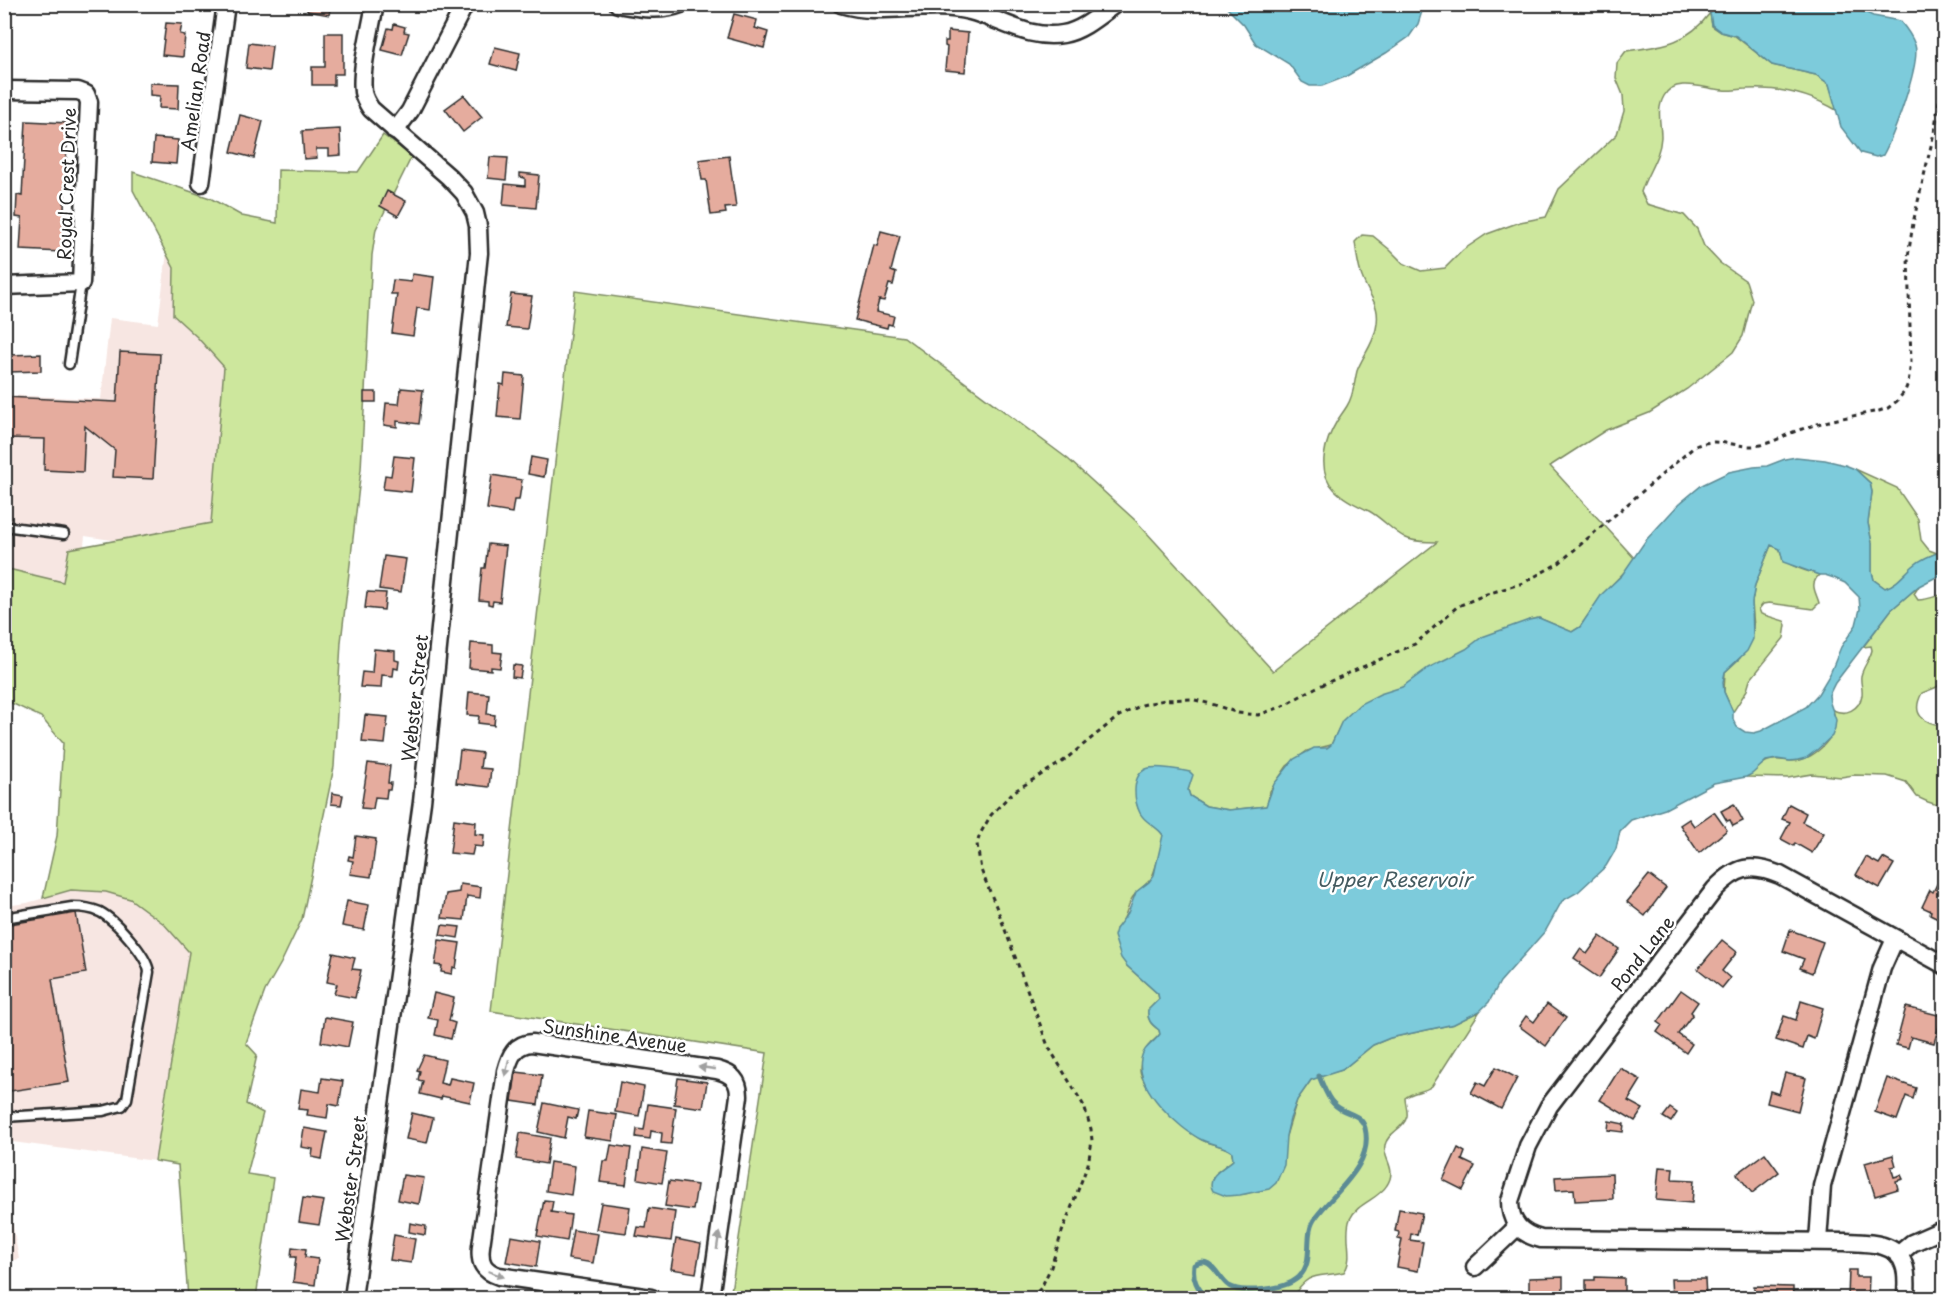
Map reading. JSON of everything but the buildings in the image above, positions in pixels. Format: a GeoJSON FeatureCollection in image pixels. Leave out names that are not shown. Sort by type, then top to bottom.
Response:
{"type":"FeatureCollection","features":[{"type":"Feature","properties":{"kind":"street","name":"Amelian Road"},"geometry":{"type":"LineString","coordinates":[[201,183],[226,4]]}},
{"type":"Feature","properties":{"kind":"street","name":"Webster Street"},"geometry":{"type":"LineString","coordinates":[[354,1299],[423,794],[479,253],[478,226],[469,201],[449,177],[371,109],[363,92],[375,4]]}},
{"type":"Feature","properties":{"kind":"street"},"geometry":{"type":"LineString","coordinates":[[395,131],[410,111],[465,4]]}},
{"type":"Feature","properties":{"kind":"street"},"geometry":{"type":"LineString","coordinates":[[618,4],[652,9],[665,9],[681,4]]}},
{"type":"Feature","properties":{"kind":"street"},"geometry":{"type":"LineString","coordinates":[[840,4],[870,9],[953,8],[981,14],[1023,31],[1052,35],[1065,34],[1078,29],[1115,4]]}},
{"type":"Feature","properties":{"kind":"street","name":"Royal Crest Drive"},"geometry":{"type":"LineString","coordinates":[[4,90],[78,91],[87,96],[81,283],[4,286]]}},
{"type":"Feature","properties":{"kind":"street","name":"Pond Lane"},"geometry":{"type":"LineString","coordinates":[[1517,1227],[1510,1211],[1510,1202],[1522,1161],[1541,1119],[1565,1084],[1715,889],[1730,875],[1747,868],[1771,871],[1944,965]]}},
{"type":"Feature","properties":{"kind":"street"},"geometry":{"type":"LineString","coordinates":[[1818,1241],[1822,1186],[1882,968],[1895,939]]}},
{"type":"Feature","properties":{"kind":"street","name":"Sunshine Avenue"},"geometry":{"type":"LineString","coordinates":[[651,1299],[499,1276],[486,1270],[480,1261],[506,1071],[512,1052],[521,1045],[532,1043],[717,1070],[735,1078],[739,1096],[710,1299]]}},
{"type":"Feature","properties":{"kind":"street"},"geometry":{"type":"LineString","coordinates":[[1475,1267],[1517,1227],[1533,1237],[1550,1240],[1818,1241],[1879,1245],[1899,1254],[1905,1266],[1906,1299]]}},
{"type":"Feature","properties":{"kind":"street"},"geometry":{"type":"LineString","coordinates":[[1899,1254],[1912,1243],[1944,1229]]}},
{"type":"Feature","properties":{"kind":"lane"},"geometry":{"type":"LineString","coordinates":[[69,364],[81,283]]}},
{"type":"Feature","properties":{"kind":"lane"},"geometry":{"type":"LineString","coordinates":[[4,526],[64,534]]}},
{"type":"Feature","properties":{"kind":"lane"},"geometry":{"type":"LineString","coordinates":[[4,918],[72,907],[100,912],[121,929],[141,954],[149,972],[127,1099],[122,1106],[103,1112],[4,1117]]}},
{"type":"Feature","properties":{"kind":"path"},"geometry":{"type":"LineString","coordinates":[[1031,1299],[1052,1267],[1065,1223],[1088,1164],[1092,1140],[1084,1106],[1048,1046],[981,870],[977,844],[991,815],[1013,792],[1062,762],[1119,716],[1142,705],[1164,700],[1191,699],[1238,713],[1258,714],[1281,707],[1315,688],[1415,644],[1458,606],[1523,583],[1559,563],[1700,443],[1716,441],[1743,446],[1761,445],[1805,427],[1879,411],[1897,401],[1905,392],[1911,362],[1907,273],[1910,242],[1932,142],[1944,70]]}},
{"type":"Feature","properties":{"kind":"shaded area"},"geometry":{"type":"Polygon","coordinates":[[[168,244],[268,257],[231,558],[85,536],[77,608],[5,588],[5,395],[101,399],[110,318],[158,324],[168,244]]]}},
{"type":"Feature","properties":{"kind":"shaded area"},"geometry":{"type":"Polygon","coordinates":[[[205,852],[155,1161],[5,1141],[5,906],[27,903],[205,852]]]}},
{"type":"Feature","properties":{"kind":"shaded area"},"geometry":{"type":"Polygon","coordinates":[[[4,1179],[19,1259],[5,1262],[4,1262],[4,1179]]]}},
{"type":"Feature","properties":{"kind":"green space"},"geometry":{"type":"Polygon","coordinates":[[[1710,13],[1712,26],[1721,32],[1735,36],[1772,65],[1816,75],[1829,84],[1838,111],[1805,96],[1770,89],[1726,90],[1683,85],[1675,86],[1664,96],[1660,111],[1660,145],[1641,192],[1647,204],[1684,215],[1697,229],[1704,246],[1720,263],[1746,281],[1752,300],[1743,336],[1733,352],[1687,389],[1649,413],[1606,430],[1550,466],[1636,560],[1602,595],[1580,627],[1572,632],[1539,618],[1529,620],[1341,724],[1331,745],[1307,751],[1287,766],[1270,791],[1267,806],[1229,810],[1206,806],[1190,796],[1188,790],[1190,783],[1136,800],[1144,817],[1163,835],[1152,877],[1133,897],[1124,918],[1116,929],[1127,966],[1158,994],[1159,999],[1148,1010],[1150,1022],[1160,1034],[1146,1049],[1140,1070],[1142,1078],[1156,1098],[1186,1128],[1202,1140],[1232,1152],[1233,1160],[1217,1172],[1244,1194],[1249,1193],[1286,1136],[1297,1100],[1311,1080],[1342,1070],[1373,1045],[1390,1038],[1454,1024],[1480,1011],[1432,1086],[1405,1098],[1407,1114],[1405,1120],[1389,1137],[1385,1145],[1390,1179],[1379,1194],[1358,1209],[1350,1219],[1348,1226],[1349,1260],[1344,1272],[1309,1279],[1303,1283],[1292,1298],[730,1298],[767,1053],[491,1011],[575,291],[904,337],[1068,459],[1136,521],[1273,671],[1437,542],[1414,541],[1401,535],[1374,514],[1338,493],[1328,481],[1325,473],[1324,455],[1329,437],[1351,398],[1357,371],[1376,329],[1375,304],[1360,273],[1355,242],[1362,235],[1373,236],[1403,263],[1421,271],[1445,268],[1463,250],[1487,234],[1520,222],[1546,217],[1559,189],[1617,134],[1624,111],[1623,95],[1616,78],[1617,63],[1626,51],[1673,42],[1692,31],[1710,13]]]}},
{"type":"Feature","properties":{"kind":"green space"},"geometry":{"type":"Polygon","coordinates":[[[383,135],[412,156],[376,229],[372,255],[361,469],[341,642],[334,767],[302,919],[265,991],[246,1043],[257,1055],[246,1104],[263,1113],[247,1174],[273,1178],[256,1298],[188,1298],[178,1165],[155,1161],[189,952],[164,924],[130,899],[106,892],[71,890],[43,898],[57,836],[63,743],[41,717],[5,700],[4,568],[63,582],[69,549],[211,523],[224,367],[173,315],[174,268],[133,190],[133,172],[210,198],[242,216],[277,223],[278,170],[358,172],[383,135]]]}},
{"type":"Feature","properties":{"kind":"green space"},"geometry":{"type":"Polygon","coordinates":[[[1855,469],[1897,488],[1918,519],[1921,540],[1929,550],[1937,553],[1921,561],[1898,581],[1885,588],[1874,580],[1872,572],[1872,543],[1868,523],[1872,492],[1870,483],[1855,469]]]}},
{"type":"Feature","properties":{"kind":"green space"},"geometry":{"type":"Polygon","coordinates":[[[1771,545],[1780,549],[1784,560],[1819,575],[1814,585],[1819,603],[1813,609],[1769,603],[1763,604],[1759,609],[1761,614],[1784,621],[1786,625],[1784,638],[1750,680],[1747,690],[1733,712],[1724,692],[1725,672],[1740,658],[1754,628],[1752,602],[1755,585],[1771,545]]]}},
{"type":"Feature","properties":{"kind":"green space"},"geometry":{"type":"Polygon","coordinates":[[[1919,586],[1914,594],[1918,600],[1944,594],[1944,679],[1937,687],[1922,693],[1918,712],[1930,723],[1944,726],[1944,807],[1917,797],[1906,782],[1887,776],[1841,777],[1812,774],[1788,778],[1746,777],[1768,761],[1801,760],[1818,751],[1825,744],[1833,728],[1835,719],[1833,710],[1847,712],[1855,708],[1860,700],[1861,676],[1872,650],[1871,646],[1863,647],[1891,610],[1919,586]]]}},
{"type":"Feature","properties":{"kind":"water"},"geometry":{"type":"Polygon","coordinates":[[[1224,5],[1424,5],[1418,24],[1409,37],[1345,77],[1322,86],[1310,86],[1302,82],[1289,64],[1256,44],[1244,25],[1224,5]]]}},
{"type":"Feature","properties":{"kind":"water"},"geometry":{"type":"Polygon","coordinates":[[[1721,5],[1849,5],[1873,16],[1900,21],[1909,32],[1915,45],[1914,67],[1899,117],[1883,155],[1876,157],[1861,153],[1841,127],[1829,84],[1816,75],[1772,65],[1736,36],[1721,32],[1712,25],[1710,13],[1721,5]]]}},
{"type":"Feature","properties":{"kind":"water","name":"Upper Reservoir"},"geometry":{"type":"Polygon","coordinates":[[[1796,457],[1845,465],[1855,469],[1870,483],[1872,492],[1868,523],[1872,543],[1872,572],[1874,580],[1885,588],[1896,582],[1920,561],[1944,551],[1944,573],[1919,586],[1891,610],[1835,683],[1829,695],[1836,720],[1832,736],[1806,758],[1766,761],[1746,777],[1714,783],[1665,809],[1631,820],[1620,831],[1616,849],[1606,866],[1578,892],[1562,901],[1546,930],[1500,982],[1489,1002],[1480,1011],[1454,1024],[1390,1038],[1373,1045],[1342,1070],[1311,1080],[1297,1100],[1290,1119],[1284,1165],[1276,1183],[1269,1189],[1240,1195],[1226,1196],[1213,1191],[1211,1181],[1233,1160],[1232,1152],[1202,1140],[1182,1127],[1161,1106],[1145,1082],[1141,1070],[1142,1055],[1160,1034],[1148,1017],[1148,1010],[1159,999],[1158,994],[1127,966],[1121,958],[1114,936],[1116,929],[1128,913],[1136,892],[1154,875],[1163,835],[1145,819],[1138,808],[1135,788],[1139,775],[1149,768],[1170,768],[1190,772],[1193,775],[1188,790],[1190,796],[1206,806],[1229,810],[1266,806],[1274,784],[1294,759],[1314,748],[1327,748],[1331,745],[1342,721],[1360,704],[1402,687],[1428,668],[1466,649],[1482,637],[1529,620],[1539,618],[1572,632],[1580,627],[1602,594],[1622,575],[1646,540],[1679,504],[1702,485],[1729,472],[1767,466],[1796,457]],[[1771,545],[1755,585],[1752,602],[1753,639],[1747,651],[1725,672],[1723,682],[1724,692],[1733,712],[1733,719],[1737,727],[1745,732],[1761,731],[1806,707],[1818,694],[1830,674],[1841,647],[1856,625],[1860,609],[1859,597],[1845,583],[1783,562],[1780,549],[1771,545]]]}},
{"type":"Feature","properties":{"kind":"waterway"},"geometry":{"type":"LineString","coordinates":[[1207,1298],[1195,1279],[1194,1265],[1200,1262],[1210,1265],[1225,1283],[1240,1290],[1274,1288],[1288,1284],[1299,1277],[1307,1263],[1312,1224],[1358,1166],[1364,1154],[1366,1141],[1363,1123],[1356,1116],[1338,1108],[1325,1091],[1319,1076]]}}]}
